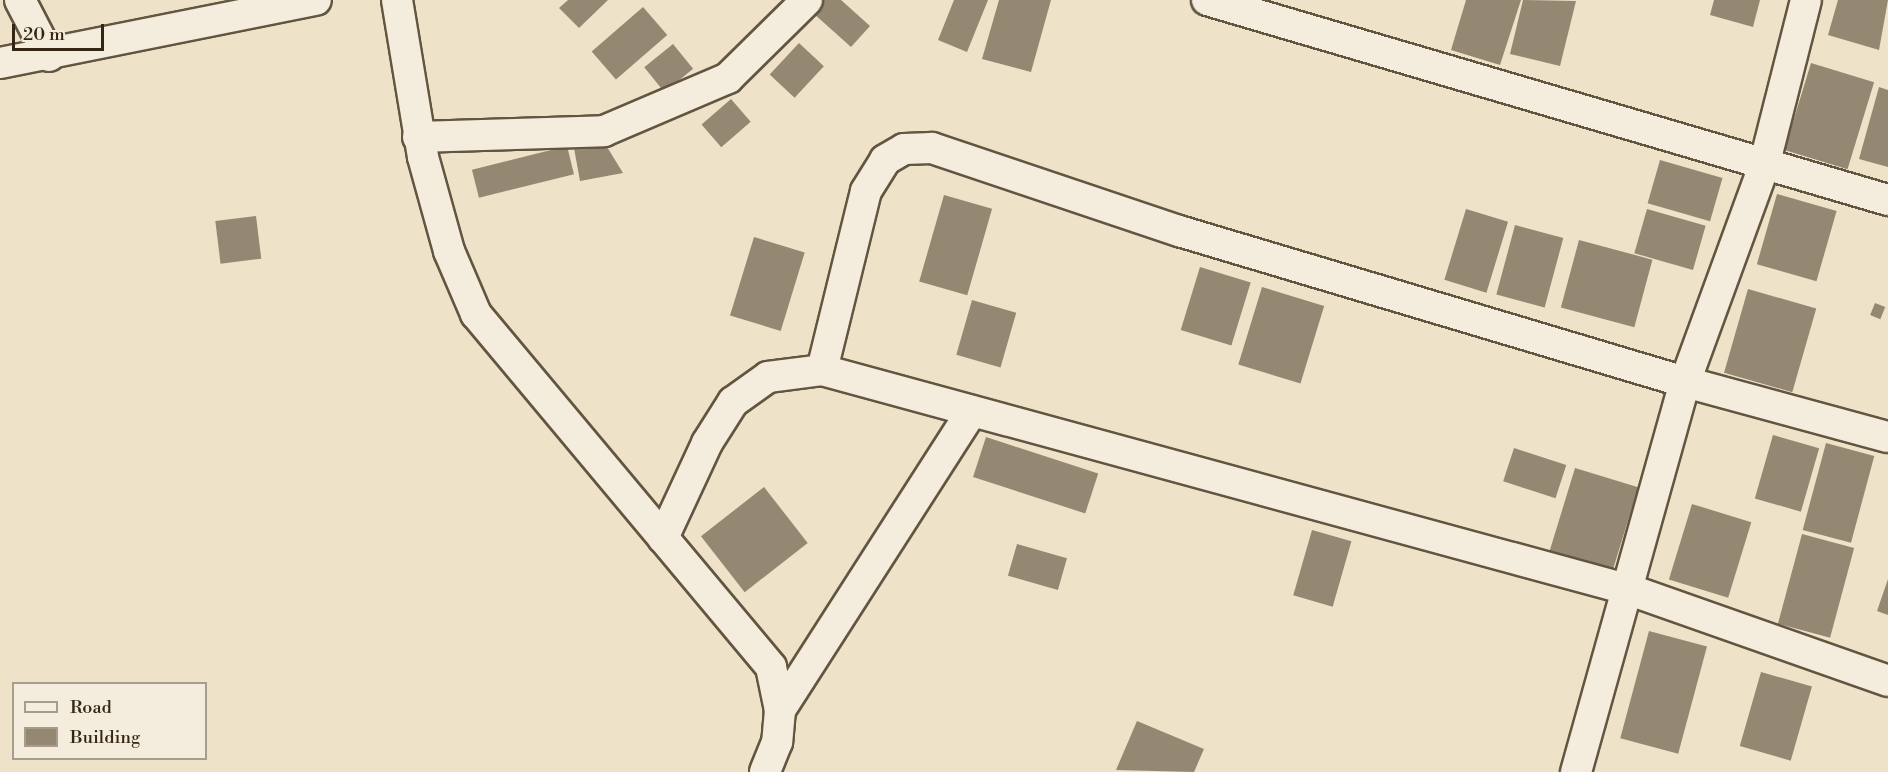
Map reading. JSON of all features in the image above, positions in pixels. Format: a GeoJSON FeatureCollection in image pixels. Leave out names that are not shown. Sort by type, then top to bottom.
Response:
{"type":"FeatureCollection","features":[{"type":"Feature","properties":{"kind":"street"},"geometry":{"type":"LineString","coordinates":[[20,0],[49,56]]}},
{"type":"Feature","properties":{"kind":"street"},"geometry":{"type":"LineString","coordinates":[[0,63],[49,56],[233,8],[316,0]]}},
{"type":"Feature","properties":{"kind":"street"},"geometry":{"type":"LineString","coordinates":[[397,0],[418,137],[449,251],[476,314],[771,667],[780,710],[777,742],[765,772]]}},
{"type":"Feature","properties":{"kind":"street"},"geometry":{"type":"LineString","coordinates":[[418,137],[604,131],[728,78],[807,0]]}},
{"type":"Feature","properties":{"kind":"street"},"geometry":{"type":"LineString","coordinates":[[1207,0],[1249,4],[1764,166],[1888,200]]}},
{"type":"Feature","properties":{"kind":"street"},"geometry":{"type":"LineString","coordinates":[[1576,772],[1630,590],[1685,382],[1764,166],[1806,0]]}},
{"type":"Feature","properties":{"kind":"street"},"geometry":{"type":"LineString","coordinates":[[822,370],[866,191],[885,160],[904,149],[932,148],[1179,231],[1685,382],[1888,437]]}},
{"type":"Feature","properties":{"kind":"street"},"geometry":{"type":"LineString","coordinates":[[663,538],[707,443],[734,402],[768,377],[822,370],[1630,590],[1888,681]]}},
{"type":"Feature","properties":{"kind":"street"},"geometry":{"type":"LineString","coordinates":[[780,710],[972,411]]}},
{"type":"Feature","properties":{"kind":"building"},"geometry":{"type":"Polygon","coordinates":[[[568,0],[608,0],[579,28],[559,8],[568,0]]]}},
{"type":"Feature","properties":{"kind":"building"},"geometry":{"type":"Polygon","coordinates":[[[824,0],[841,0],[870,26],[851,47],[813,13],[824,0]]]}},
{"type":"Feature","properties":{"kind":"building"},"geometry":{"type":"Polygon","coordinates":[[[954,0],[988,0],[967,52],[938,40],[954,0]]]}},
{"type":"Feature","properties":{"kind":"building"},"geometry":{"type":"Polygon","coordinates":[[[999,0],[1051,0],[1031,72],[982,59],[999,0]]]}},
{"type":"Feature","properties":{"kind":"building"},"geometry":{"type":"Polygon","coordinates":[[[1466,0],[1521,0],[1500,65],[1451,50],[1466,0]]]}},
{"type":"Feature","properties":{"kind":"building"},"geometry":{"type":"Polygon","coordinates":[[[1523,0],[1576,1],[1560,66],[1510,54],[1523,0]]]}},
{"type":"Feature","properties":{"kind":"building"},"geometry":{"type":"Polygon","coordinates":[[[1714,0],[1760,0],[1753,27],[1710,15],[1714,0]]]}},
{"type":"Feature","properties":{"kind":"building"},"geometry":{"type":"Polygon","coordinates":[[[1838,0],[1888,0],[1879,50],[1828,35],[1838,0]]]}},
{"type":"Feature","properties":{"kind":"building"},"geometry":{"type":"Polygon","coordinates":[[[643,7],[667,35],[616,80],[592,52],[643,7]]]}},
{"type":"Feature","properties":{"kind":"building"},"geometry":{"type":"Polygon","coordinates":[[[799,43],[824,66],[795,98],[770,74],[799,43]]]}},
{"type":"Feature","properties":{"kind":"building"},"geometry":{"type":"Polygon","coordinates":[[[673,44],[693,69],[664,92],[644,67],[673,44]]]}},
{"type":"Feature","properties":{"kind":"building"},"geometry":{"type":"Polygon","coordinates":[[[1811,63],[1874,82],[1848,169],[1784,150],[1811,63]]]}},
{"type":"Feature","properties":{"kind":"building"},"geometry":{"type":"Polygon","coordinates":[[[1879,87],[1888,90],[1888,167],[1859,159],[1879,87]]]}},
{"type":"Feature","properties":{"kind":"building"},"geometry":{"type":"Polygon","coordinates":[[[731,99],[751,122],[721,147],[702,125],[731,99]]]}},
{"type":"Feature","properties":{"kind":"building"},"geometry":{"type":"Polygon","coordinates":[[[604,142],[623,173],[580,181],[574,148],[604,142]]]}},
{"type":"Feature","properties":{"kind":"building"},"geometry":{"type":"Polygon","coordinates":[[[567,146],[574,174],[479,198],[472,170],[567,146]]]}},
{"type":"Feature","properties":{"kind":"building"},"geometry":{"type":"Polygon","coordinates":[[[1660,160],[1722,178],[1710,221],[1648,203],[1660,160]]]}},
{"type":"Feature","properties":{"kind":"building"},"geometry":{"type":"Polygon","coordinates":[[[1777,194],[1837,211],[1816,281],[1757,264],[1777,194]]]}},
{"type":"Feature","properties":{"kind":"building"},"geometry":{"type":"Polygon","coordinates":[[[944,195],[992,209],[967,295],[919,282],[944,195]]]}},
{"type":"Feature","properties":{"kind":"building"},"geometry":{"type":"Polygon","coordinates":[[[1466,209],[1508,222],[1486,293],[1444,280],[1466,209]]]}},
{"type":"Feature","properties":{"kind":"building"},"geometry":{"type":"Polygon","coordinates":[[[1647,209],[1706,226],[1693,270],[1634,253],[1647,209]]]}},
{"type":"Feature","properties":{"kind":"building"},"geometry":{"type":"Polygon","coordinates":[[[256,216],[261,259],[221,264],[215,221],[256,216]]]}},
{"type":"Feature","properties":{"kind":"building"},"geometry":{"type":"Polygon","coordinates":[[[1515,225],[1563,238],[1545,307],[1496,295],[1515,225]]]}},
{"type":"Feature","properties":{"kind":"building"},"geometry":{"type":"Polygon","coordinates":[[[754,237],[805,252],[781,331],[730,315],[754,237]]]}},
{"type":"Feature","properties":{"kind":"building"},"geometry":{"type":"Polygon","coordinates":[[[1579,240],[1652,260],[1634,327],[1561,308],[1579,240]]]}},
{"type":"Feature","properties":{"kind":"building"},"geometry":{"type":"Polygon","coordinates":[[[1200,267],[1251,282],[1231,346],[1181,330],[1200,267]]]}},
{"type":"Feature","properties":{"kind":"building"},"geometry":{"type":"Polygon","coordinates":[[[1262,287],[1324,306],[1300,383],[1238,364],[1262,287]]]}},
{"type":"Feature","properties":{"kind":"building"},"geometry":{"type":"Polygon","coordinates":[[[1748,289],[1816,309],[1792,392],[1724,373],[1748,289]]]}},
{"type":"Feature","properties":{"kind":"building"},"geometry":{"type":"Polygon","coordinates":[[[972,300],[1016,313],[1001,367],[956,355],[972,300]]]}},
{"type":"Feature","properties":{"kind":"building"},"geometry":{"type":"Polygon","coordinates":[[[1875,303],[1885,307],[1880,319],[1870,315],[1875,303]]]}},
{"type":"Feature","properties":{"kind":"building"},"geometry":{"type":"Polygon","coordinates":[[[1773,435],[1819,448],[1801,512],[1755,498],[1773,435]]]}},
{"type":"Feature","properties":{"kind":"building"},"geometry":{"type":"Polygon","coordinates":[[[986,437],[1098,473],[1085,513],[973,477],[986,437]]]}},
{"type":"Feature","properties":{"kind":"building"},"geometry":{"type":"Polygon","coordinates":[[[1826,443],[1874,456],[1851,543],[1803,530],[1826,443]]]}},
{"type":"Feature","properties":{"kind":"building"},"geometry":{"type":"Polygon","coordinates":[[[1514,448],[1566,465],[1555,498],[1503,481],[1514,448]]]}},
{"type":"Feature","properties":{"kind":"building"},"geometry":{"type":"Polygon","coordinates":[[[1575,468],[1638,487],[1612,573],[1549,554],[1575,468]]]}},
{"type":"Feature","properties":{"kind":"building"},"geometry":{"type":"Polygon","coordinates":[[[764,487],[808,543],[745,592],[701,536],[764,487]]]}},
{"type":"Feature","properties":{"kind":"building"},"geometry":{"type":"Polygon","coordinates":[[[1692,504],[1751,522],[1728,598],[1669,580],[1692,504]]]}},
{"type":"Feature","properties":{"kind":"building"},"geometry":{"type":"Polygon","coordinates":[[[1312,530],[1351,541],[1333,607],[1293,595],[1312,530]]]}},
{"type":"Feature","properties":{"kind":"building"},"geometry":{"type":"Polygon","coordinates":[[[1802,534],[1854,548],[1830,638],[1778,624],[1802,534]]]}},
{"type":"Feature","properties":{"kind":"building"},"geometry":{"type":"Polygon","coordinates":[[[1017,544],[1067,558],[1058,590],[1008,576],[1017,544]]]}},
{"type":"Feature","properties":{"kind":"building"},"geometry":{"type":"Polygon","coordinates":[[[1888,579],[1888,615],[1877,611],[1888,579]]]}},
{"type":"Feature","properties":{"kind":"building"},"geometry":{"type":"Polygon","coordinates":[[[1649,631],[1707,647],[1678,754],[1620,738],[1649,631]]]}},
{"type":"Feature","properties":{"kind":"building"},"geometry":{"type":"Polygon","coordinates":[[[1761,672],[1812,687],[1791,761],[1740,746],[1761,672]]]}},
{"type":"Feature","properties":{"kind":"building"},"geometry":{"type":"Polygon","coordinates":[[[1137,721],[1204,749],[1194,772],[1116,770],[1137,721]]]}}]}
